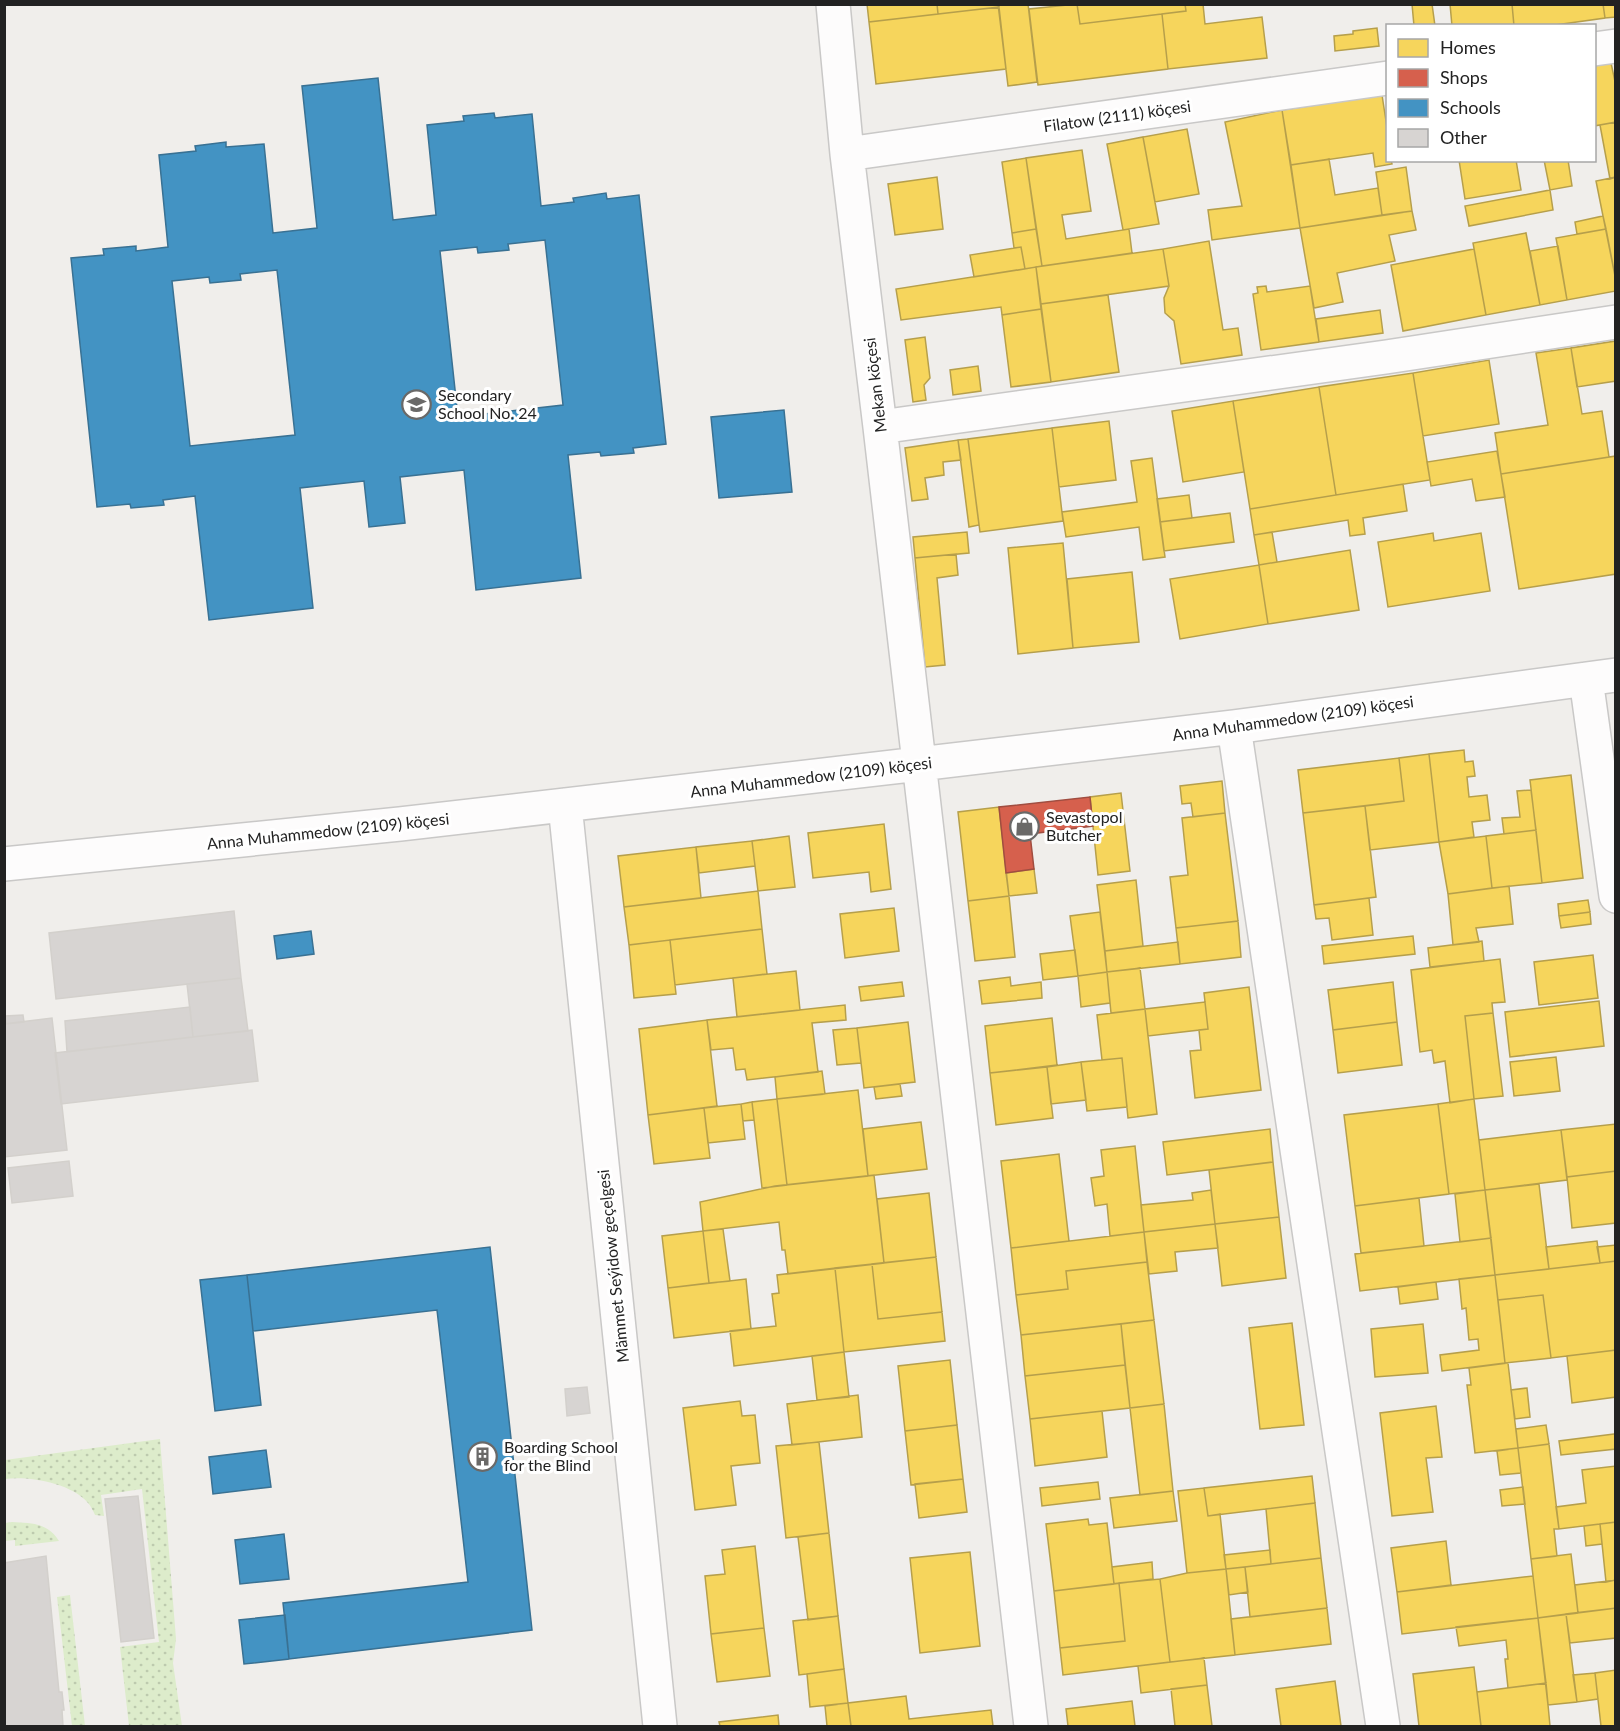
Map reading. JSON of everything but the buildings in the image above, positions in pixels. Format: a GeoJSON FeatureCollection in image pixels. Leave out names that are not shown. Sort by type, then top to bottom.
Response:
{"type":"FeatureCollection","features":[{"type":"Feature","properties":{"kind":"street","name":"Mekan köçesi"},"geometry":{"type":"LineString","coordinates":[[833,4],[847,154],[1031,1726]]}},
{"type":"Feature","properties":{"kind":"street"},"geometry":{"type":"LineString","coordinates":[[1596,49],[1616,46]]}},
{"type":"Feature","properties":{"kind":"street","name":"Filatow (2111) köçesi"},"geometry":{"type":"LineString","coordinates":[[847,154],[1386,78]]}},
{"type":"Feature","properties":{"kind":"street"},"geometry":{"type":"LineString","coordinates":[[880,427],[1386,357],[1616,322]]}},
{"type":"Feature","properties":{"kind":"street"},"geometry":{"type":"LineString","coordinates":[[1601,677],[1616,896]]}},
{"type":"Feature","properties":{"kind":"street","name":"Anna Muhammedow (2109) köçesi"},"geometry":{"type":"LineString","coordinates":[[4,864],[565,805],[919,764],[1234,727],[1601,677]]}},
{"type":"Feature","properties":{"kind":"street"},"geometry":{"type":"LineString","coordinates":[[1234,727],[1383,1726]]}},
{"type":"Feature","properties":{"kind":"street","name":"Mämmet Seýidow geçelgesi"},"geometry":{"type":"LineString","coordinates":[[565,805],[660,1726]]}},
{"type":"Feature","properties":{"kind":"green space"},"geometry":{"type":"Polygon","coordinates":[[[160,1439],[176,1639],[173,1663],[182,1726],[129,1726],[120,1647],[159,1642],[142,1489],[101,1495],[104,1516],[95,1515],[81,1496],[61,1486],[37,1480],[5,1479],[5,1460],[160,1439]]]}},
{"type":"Feature","properties":{"kind":"green space"},"geometry":{"type":"Polygon","coordinates":[[[5,1523],[45,1527],[59,1541],[15,1546],[15,1540],[5,1541],[5,1523]]]}},
{"type":"Feature","properties":{"kind":"green space"},"geometry":{"type":"Polygon","coordinates":[[[70,1595],[85,1726],[72,1726],[57,1597],[70,1595]]]}},
{"type":"Feature","properties":{"kind":"place","name":"Secondary School No. 24"},"geometry":{"type":"Point","coordinates":[417,404]}},
{"type":"Feature","properties":{"kind":"place","name":"Sevastopol Butcher"},"geometry":{"type":"Point","coordinates":[1025,826]}},
{"type":"Feature","properties":{"kind":"place","name":"Boarding School for the Blind"},"geometry":{"type":"Point","coordinates":[483,1456]}}]}
